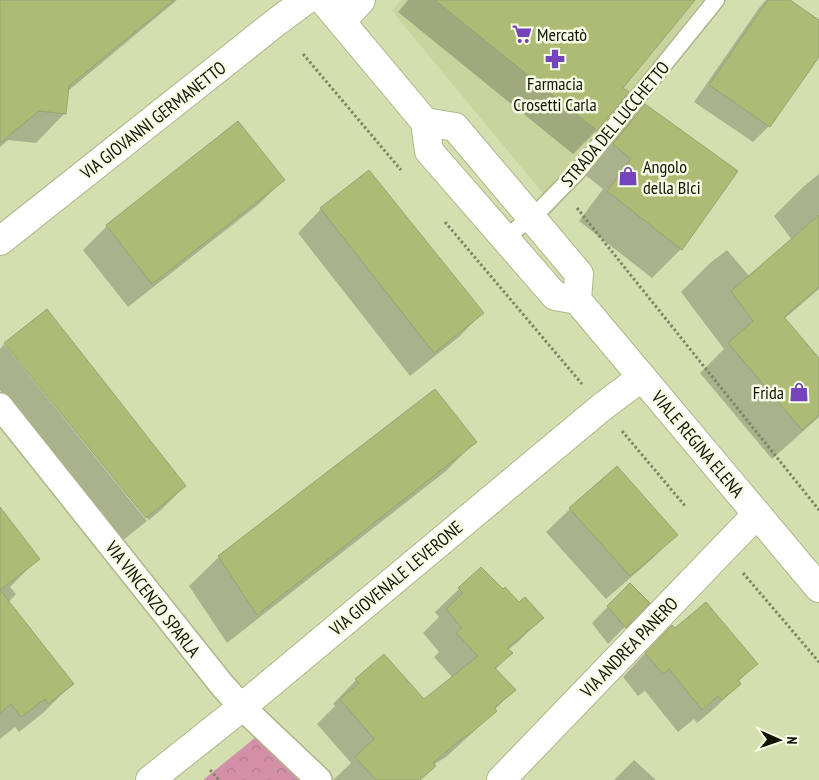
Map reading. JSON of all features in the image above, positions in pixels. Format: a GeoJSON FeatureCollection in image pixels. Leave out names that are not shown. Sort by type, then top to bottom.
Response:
{"type":"FeatureCollection","features":[{"type":"Feature","properties":{"kind":"street","name":"VIA GIOVANNI GERMANETTO"},"geometry":{"type":"LineString","coordinates":[[0,241],[306,0]]}},
{"type":"Feature","properties":{"kind":"street"},"geometry":{"type":"LineString","coordinates":[[323,0],[425,122],[429,151],[555,296],[577,300],[579,274],[455,127],[425,122]]}},
{"type":"Feature","properties":{"kind":"street"},"geometry":{"type":"LineString","coordinates":[[342,21],[361,0]]}},
{"type":"Feature","properties":{"kind":"street","name":"VIALE REGINA ELENA"},"geometry":{"type":"LineString","coordinates":[[577,300],[819,588]]}},
{"type":"Feature","properties":{"kind":"street","name":"VIA GIOVENALE LEVERONE"},"geometry":{"type":"LineString","coordinates":[[150,780],[242,707],[602,407],[642,377]]}},
{"type":"Feature","properties":{"kind":"street","name":"VIA VINCENZO SPARLA"},"geometry":{"type":"LineString","coordinates":[[0,406],[222,686],[319,780]]}},
{"type":"Feature","properties":{"kind":"street","name":"VIA ANDREA PANERO"},"geometry":{"type":"LineString","coordinates":[[501,780],[757,514]]}},
{"type":"Feature","properties":{"kind":"lane","name":"STRADA DEL LUCCHETTO"},"geometry":{"type":"LineString","coordinates":[[504,238],[537,213],[578,171],[716,0]]}},
{"type":"Feature","properties":{"kind":"path"},"geometry":{"type":"LineString","coordinates":[[562,188],[819,510]]}},
{"type":"Feature","properties":{"kind":"path"},"geometry":{"type":"LineString","coordinates":[[618,426],[686,507]]}},
{"type":"Feature","properties":{"kind":"path"},"geometry":{"type":"LineString","coordinates":[[740,569],[819,662]]}},
{"type":"Feature","properties":{"kind":"shaded area"},"geometry":{"type":"Polygon","coordinates":[[[401,0],[703,0],[546,197],[392,11],[401,0]]]}},
{"type":"Feature","properties":{"kind":"green space"},"geometry":{"type":"Polygon","coordinates":[[[256,737],[302,780],[203,780],[256,737]]]}},
{"type":"Feature","properties":{"kind":"building"},"geometry":{"type":"Polygon","coordinates":[[[0,0],[174,0],[69,86],[66,114],[39,111],[0,143],[0,0]]]}},
{"type":"Feature","properties":{"kind":"building"},"geometry":{"type":"Polygon","coordinates":[[[435,0],[695,0],[623,88],[629,92],[597,131],[435,0]]]}},
{"type":"Feature","properties":{"kind":"building"},"geometry":{"type":"Polygon","coordinates":[[[768,0],[790,0],[819,20],[819,57],[770,127],[709,85],[768,0]]]}},
{"type":"Feature","properties":{"kind":"building"},"geometry":{"type":"Polygon","coordinates":[[[645,104],[738,171],[682,250],[607,191],[631,159],[613,144],[645,104]]]}},
{"type":"Feature","properties":{"kind":"building"},"geometry":{"type":"Polygon","coordinates":[[[238,121],[285,180],[152,284],[106,225],[238,121]]]}},
{"type":"Feature","properties":{"kind":"building"},"geometry":{"type":"Polygon","coordinates":[[[369,170],[484,313],[434,353],[320,208],[369,170]]]}},
{"type":"Feature","properties":{"kind":"building"},"geometry":{"type":"Polygon","coordinates":[[[819,215],[819,287],[784,317],[819,358],[819,415],[802,430],[728,343],[753,321],[731,291],[819,215]]]}},
{"type":"Feature","properties":{"kind":"building"},"geometry":{"type":"Polygon","coordinates":[[[47,309],[186,486],[146,518],[4,343],[47,309]]]}},
{"type":"Feature","properties":{"kind":"building"},"geometry":{"type":"Polygon","coordinates":[[[435,389],[477,442],[257,615],[218,556],[435,389]]]}},
{"type":"Feature","properties":{"kind":"building"},"geometry":{"type":"Polygon","coordinates":[[[617,466],[678,535],[630,576],[569,508],[617,466]]]}},
{"type":"Feature","properties":{"kind":"building"},"geometry":{"type":"Polygon","coordinates":[[[0,507],[40,559],[0,590],[0,507]]]}},
{"type":"Feature","properties":{"kind":"building"},"geometry":{"type":"Polygon","coordinates":[[[481,567],[503,589],[505,587],[519,602],[525,597],[544,618],[507,648],[513,653],[495,668],[516,690],[494,708],[497,711],[433,763],[436,766],[420,780],[376,780],[355,757],[374,739],[340,699],[359,683],[355,679],[384,654],[424,699],[478,656],[456,633],[462,628],[446,609],[463,593],[458,588],[481,567]]]}},
{"type":"Feature","properties":{"kind":"building"},"geometry":{"type":"Polygon","coordinates":[[[630,583],[650,603],[626,628],[607,606],[630,583]]]}},
{"type":"Feature","properties":{"kind":"building"},"geometry":{"type":"Polygon","coordinates":[[[0,590],[74,684],[48,704],[45,699],[21,717],[11,704],[0,713],[0,590]]]}},
{"type":"Feature","properties":{"kind":"building"},"geometry":{"type":"Polygon","coordinates":[[[706,602],[758,664],[738,680],[741,684],[722,700],[718,696],[702,710],[669,669],[663,674],[645,653],[672,625],[675,628],[706,602]]]}},
{"type":"Feature","properties":{"kind":"place","name":"Mercatò"},"geometry":{"type":"Point","coordinates":[522,34]}},
{"type":"Feature","properties":{"kind":"place","name":"Farmacia Crosetti Carla"},"geometry":{"type":"Point","coordinates":[555,59]}},
{"type":"Feature","properties":{"kind":"place","name":"Angolo della BIci"},"geometry":{"type":"Point","coordinates":[628,176]}},
{"type":"Feature","properties":{"kind":"place","name":"Frida"},"geometry":{"type":"Point","coordinates":[799,392]}}]}
